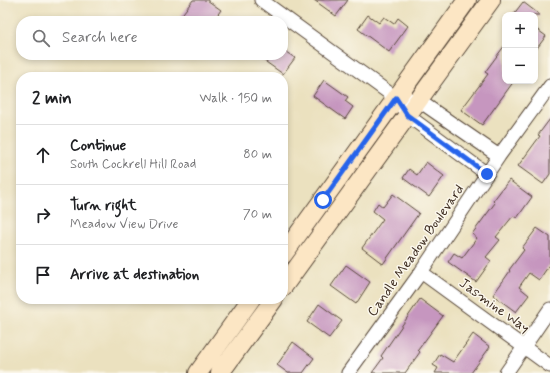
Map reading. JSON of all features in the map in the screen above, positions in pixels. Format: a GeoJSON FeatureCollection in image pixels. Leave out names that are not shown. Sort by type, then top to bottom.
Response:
{"type":"FeatureCollection","features":[{"type":"Feature","properties":{"kind":"main road"},"geometry":{"type":"LineString","coordinates":[[288,248],[467,0]]}},
{"type":"Feature","properties":{"kind":"main road"},"geometry":{"type":"LineString","coordinates":[[288,280],[491,0]]}},
{"type":"Feature","properties":{"kind":"main road"},"geometry":{"type":"LineString","coordinates":[[198,373],[247,304]]}},
{"type":"Feature","properties":{"kind":"main road"},"geometry":{"type":"LineString","coordinates":[[220,373],[270,304]]}},
{"type":"Feature","properties":{"kind":"main road"},"geometry":{"type":"LineString","coordinates":[[230,328],[245,339]]}},
{"type":"Feature","properties":{"kind":"street"},"geometry":{"type":"LineString","coordinates":[[261,0],[283,16]]}},
{"type":"Feature","properties":{"kind":"street"},"geometry":{"type":"LineString","coordinates":[[288,20],[396,98],[407,115],[487,174]]}},
{"type":"Feature","properties":{"kind":"street","name":"Candle Meadow Boulevard"},"geometry":{"type":"LineString","coordinates":[[348,373],[421,272],[487,174],[550,86]]}},
{"type":"Feature","properties":{"kind":"street"},"geometry":{"type":"LineString","coordinates":[[396,98],[418,100],[500,156]]}},
{"type":"Feature","properties":{"kind":"street","name":"Jasmine Way"},"geometry":{"type":"LineString","coordinates":[[421,272],[550,366]]}},
{"type":"Feature","properties":{"kind":"street"},"geometry":{"type":"LineString","coordinates":[[506,373],[550,309]]}},
{"type":"Feature","properties":{"kind":"building"},"geometry":{"type":"Polygon","coordinates":[[[193,0],[207,0],[221,10],[217,16],[181,16],[193,0]]]}},
{"type":"Feature","properties":{"kind":"building"},"geometry":{"type":"Polygon","coordinates":[[[314,0],[348,0],[336,16],[314,0]]]}},
{"type":"Feature","properties":{"kind":"building"},"geometry":{"type":"Polygon","coordinates":[[[523,2],[536,12],[515,12],[523,2]]]}},
{"type":"Feature","properties":{"kind":"building"},"geometry":{"type":"Polygon","coordinates":[[[368,15],[379,23],[384,17],[394,24],[398,18],[408,26],[389,52],[358,29],[368,15]]]}},
{"type":"Feature","properties":{"kind":"building"},"geometry":{"type":"Polygon","coordinates":[[[538,30],[546,36],[538,47],[538,30]]]}},
{"type":"Feature","properties":{"kind":"building"},"geometry":{"type":"Polygon","coordinates":[[[502,49],[502,84],[512,84],[482,125],[461,110],[488,74],[485,72],[502,49]]]}},
{"type":"Feature","properties":{"kind":"building"},"geometry":{"type":"Polygon","coordinates":[[[288,53],[295,58],[284,72],[280,72],[263,60],[288,60],[288,53]]]}},
{"type":"Feature","properties":{"kind":"building"},"geometry":{"type":"Polygon","coordinates":[[[324,80],[348,97],[345,101],[353,107],[345,119],[313,96],[324,80]]]}},
{"type":"Feature","properties":{"kind":"building"},"geometry":{"type":"Polygon","coordinates":[[[550,119],[550,174],[543,184],[518,166],[540,136],[538,135],[550,119]]]}},
{"type":"Feature","properties":{"kind":"building"},"geometry":{"type":"Polygon","coordinates":[[[426,162],[444,176],[429,197],[403,178],[409,169],[417,175],[426,162]]]}},
{"type":"Feature","properties":{"kind":"building"},"geometry":{"type":"Polygon","coordinates":[[[509,180],[532,197],[517,218],[513,216],[496,237],[500,240],[486,257],[491,261],[476,282],[448,262],[454,253],[462,258],[477,238],[472,234],[495,203],[493,201],[509,180]]]}},
{"type":"Feature","properties":{"kind":"building"},"geometry":{"type":"Polygon","coordinates":[[[393,194],[419,213],[383,264],[362,248],[383,219],[373,211],[378,203],[383,207],[393,194]]]}},
{"type":"Feature","properties":{"kind":"building"},"geometry":{"type":"Polygon","coordinates":[[[537,228],[550,237],[550,264],[539,280],[529,273],[519,287],[529,295],[516,312],[493,295],[524,250],[522,248],[537,228]]]}},
{"type":"Feature","properties":{"kind":"building"},"geometry":{"type":"Polygon","coordinates":[[[346,265],[370,282],[356,304],[331,286],[346,265]]]}},
{"type":"Feature","properties":{"kind":"building"},"geometry":{"type":"Polygon","coordinates":[[[420,299],[443,316],[418,350],[420,352],[405,373],[372,373],[383,358],[381,356],[420,299]]]}},
{"type":"Feature","properties":{"kind":"building"},"geometry":{"type":"Polygon","coordinates":[[[319,304],[342,321],[329,338],[307,322],[319,304]]]}},
{"type":"Feature","properties":{"kind":"building"},"geometry":{"type":"Polygon","coordinates":[[[473,334],[490,347],[471,373],[435,373],[438,368],[433,365],[440,354],[453,362],[473,334]]]}},
{"type":"Feature","properties":{"kind":"building"},"geometry":{"type":"Polygon","coordinates":[[[293,342],[314,358],[303,373],[288,373],[277,365],[293,342]]]}},
{"type":"Feature","properties":{"kind":"route"},"geometry":{"type":"LineString","coordinates":[[323,200],[396,98],[407,115],[487,174]]}}]}
